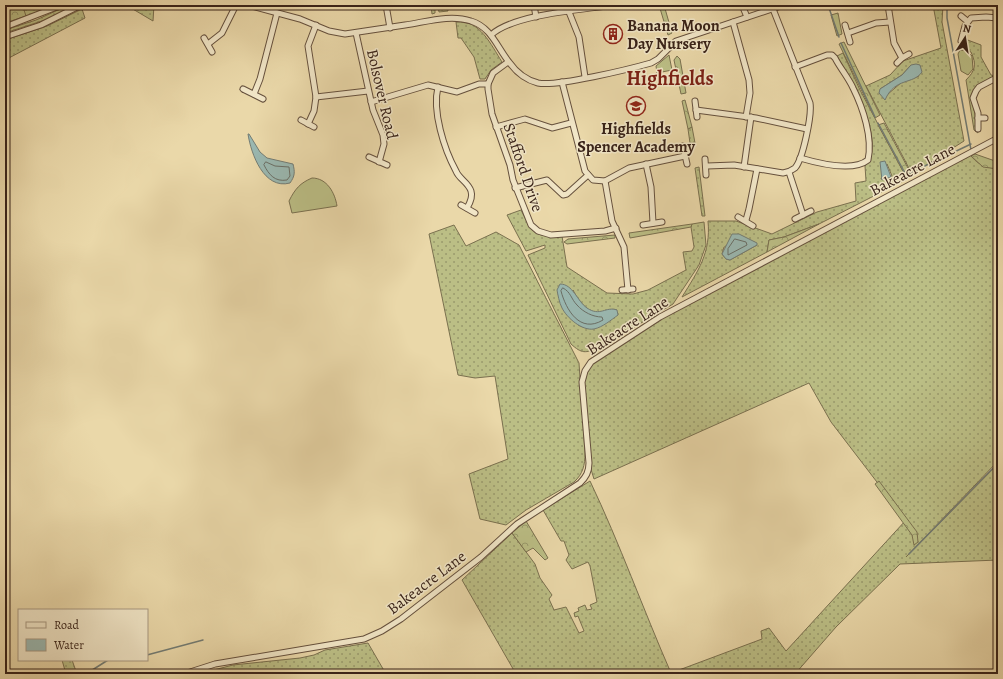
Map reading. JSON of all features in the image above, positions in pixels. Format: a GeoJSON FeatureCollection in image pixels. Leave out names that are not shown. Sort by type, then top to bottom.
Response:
{"type":"FeatureCollection","features":[{"type":"Feature","properties":{"kind":"street"},"geometry":{"type":"LineString","coordinates":[[5,27],[62,5]]}},
{"type":"Feature","properties":{"kind":"street"},"geometry":{"type":"LineString","coordinates":[[5,37],[41,25],[82,5]]}},
{"type":"Feature","properties":{"kind":"street"},"geometry":{"type":"LineString","coordinates":[[208,44],[222,33],[236,5]]}},
{"type":"Feature","properties":{"kind":"street"},"geometry":{"type":"LineString","coordinates":[[248,5],[316,25],[336,33],[356,33],[458,18],[477,23],[491,35],[508,62],[518,72],[532,80],[544,84],[562,82],[651,63],[674,42],[784,5]]}},
{"type":"Feature","properties":{"kind":"street"},"geometry":{"type":"LineString","coordinates":[[386,5],[390,28]]}},
{"type":"Feature","properties":{"kind":"street"},"geometry":{"type":"LineString","coordinates":[[534,5],[536,17]]}},
{"type":"Feature","properties":{"kind":"street"},"geometry":{"type":"LineString","coordinates":[[491,35],[506,25],[536,17],[569,12],[580,8],[613,5]]}},
{"type":"Feature","properties":{"kind":"street"},"geometry":{"type":"LineString","coordinates":[[742,5],[747,17]]}},
{"type":"Feature","properties":{"kind":"street"},"geometry":{"type":"LineString","coordinates":[[888,5],[894,43],[902,58]]}},
{"type":"Feature","properties":{"kind":"street"},"geometry":{"type":"LineString","coordinates":[[707,166],[734,165],[775,173],[789,172],[794,168],[800,158],[811,110],[810,103],[773,9]]}},
{"type":"Feature","properties":{"kind":"street"},"geometry":{"type":"LineString","coordinates":[[569,12],[579,37],[585,77]]}},
{"type":"Feature","properties":{"kind":"street"},"geometry":{"type":"LineString","coordinates":[[254,94],[260,79],[277,13]]}},
{"type":"Feature","properties":{"kind":"street"},"geometry":{"type":"LineString","coordinates":[[962,16],[967,21]]}},
{"type":"Feature","properties":{"kind":"street"},"geometry":{"type":"LineString","coordinates":[[960,41],[967,21],[971,18],[979,16],[998,18]]}},
{"type":"Feature","properties":{"kind":"street"},"geometry":{"type":"LineString","coordinates":[[733,22],[749,80],[750,93],[744,167]]}},
{"type":"Feature","properties":{"kind":"street"},"geometry":{"type":"LineString","coordinates":[[848,33],[876,24],[890,22]]}},
{"type":"Feature","properties":{"kind":"street"},"geometry":{"type":"LineString","coordinates":[[308,124],[314,111],[316,97],[308,53],[309,40],[316,25]]}},
{"type":"Feature","properties":{"kind":"street"},"geometry":{"type":"LineString","coordinates":[[845,25],[850,42]]}},
{"type":"Feature","properties":{"kind":"street","name":"Bolsover Road"},"geometry":{"type":"LineString","coordinates":[[356,33],[368,91],[383,135],[384,144],[379,162]]}},
{"type":"Feature","properties":{"kind":"street"},"geometry":{"type":"LineString","coordinates":[[204,38],[212,52]]}},
{"type":"Feature","properties":{"kind":"street"},"geometry":{"type":"LineString","coordinates":[[896,64],[909,54]]}},
{"type":"Feature","properties":{"kind":"street"},"geometry":{"type":"LineString","coordinates":[[795,67],[827,55],[832,55],[853,88],[868,128],[870,141],[868,160],[861,164],[830,165],[800,158]]}},
{"type":"Feature","properties":{"kind":"street"},"geometry":{"type":"LineString","coordinates":[[371,102],[423,85],[457,92],[479,84],[488,84],[493,73],[508,62]]}},
{"type":"Feature","properties":{"kind":"street"},"geometry":{"type":"LineString","coordinates":[[978,129],[982,118],[973,98],[979,87],[998,77]]}},
{"type":"Feature","properties":{"kind":"street"},"geometry":{"type":"LineString","coordinates":[[562,82],[572,123],[588,175],[593,180],[605,181],[622,171],[646,164],[685,156]]}},
{"type":"Feature","properties":{"kind":"street","name":"Stafford Drive"},"geometry":{"type":"LineString","coordinates":[[488,84],[492,114],[496,128],[510,165],[515,188],[531,225],[543,233],[562,234],[610,230],[616,228]]}},
{"type":"Feature","properties":{"kind":"street"},"geometry":{"type":"LineString","coordinates":[[438,87],[436,107],[448,150],[456,172],[467,184],[472,193],[472,198],[467,208]]}},
{"type":"Feature","properties":{"kind":"street"},"geometry":{"type":"LineString","coordinates":[[243,89],[263,99]]}},
{"type":"Feature","properties":{"kind":"street"},"geometry":{"type":"LineString","coordinates":[[316,97],[368,91]]}},
{"type":"Feature","properties":{"kind":"street"},"geometry":{"type":"LineString","coordinates":[[695,101],[697,117]]}},
{"type":"Feature","properties":{"kind":"street"},"geometry":{"type":"LineString","coordinates":[[696,110],[749,117],[807,129]]}},
{"type":"Feature","properties":{"kind":"street"},"geometry":{"type":"LineString","coordinates":[[496,128],[525,119],[552,128],[572,123]]}},
{"type":"Feature","properties":{"kind":"street"},"geometry":{"type":"LineString","coordinates":[[301,120],[314,127]]}},
{"type":"Feature","properties":{"kind":"street","name":"Bakeacre Lane"},"geometry":{"type":"LineString","coordinates":[[184,674],[215,664],[364,639],[382,631],[401,619],[481,557],[517,524],[580,483],[586,477],[589,471],[589,463],[582,382],[585,371],[591,362],[660,317],[997,139]]}},
{"type":"Feature","properties":{"kind":"street"},"geometry":{"type":"LineString","coordinates":[[683,146],[687,164]]}},
{"type":"Feature","properties":{"kind":"street","name":"Bolsover Road"},"geometry":{"type":"LineString","coordinates":[[369,157],[387,165]]}},
{"type":"Feature","properties":{"kind":"street"},"geometry":{"type":"LineString","coordinates":[[706,159],[706,175]]}},
{"type":"Feature","properties":{"kind":"street"},"geometry":{"type":"LineString","coordinates":[[646,164],[651,187],[653,223]]}},
{"type":"Feature","properties":{"kind":"street"},"geometry":{"type":"LineString","coordinates":[[746,220],[750,210],[757,170]]}},
{"type":"Feature","properties":{"kind":"street"},"geometry":{"type":"LineString","coordinates":[[789,172],[803,215]]}},
{"type":"Feature","properties":{"kind":"street"},"geometry":{"type":"LineString","coordinates":[[515,188],[546,180],[563,195],[567,194],[588,175]]}},
{"type":"Feature","properties":{"kind":"street"},"geometry":{"type":"LineString","coordinates":[[605,181],[610,213],[624,247],[628,289]]}},
{"type":"Feature","properties":{"kind":"street"},"geometry":{"type":"LineString","coordinates":[[461,205],[475,213]]}},
{"type":"Feature","properties":{"kind":"street"},"geometry":{"type":"LineString","coordinates":[[795,219],[811,211]]}},
{"type":"Feature","properties":{"kind":"street"},"geometry":{"type":"LineString","coordinates":[[738,217],[746,220],[753,226]]}},
{"type":"Feature","properties":{"kind":"street"},"geometry":{"type":"LineString","coordinates":[[643,225],[662,222]]}},
{"type":"Feature","properties":{"kind":"green space"},"geometry":{"type":"Polygon","coordinates":[[[5,5],[53,5],[23,18],[14,7],[5,9],[5,5]]]}},
{"type":"Feature","properties":{"kind":"green space"},"geometry":{"type":"Polygon","coordinates":[[[69,5],[75,5],[48,19],[5,33],[5,30],[36,20],[69,5]]]}},
{"type":"Feature","properties":{"kind":"green space"},"geometry":{"type":"Polygon","coordinates":[[[126,5],[154,5],[153,21],[126,5]]]}},
{"type":"Feature","properties":{"kind":"green space"},"geometry":{"type":"Polygon","coordinates":[[[431,5],[447,5],[448,11],[439,12],[438,6],[435,6],[435,13],[432,14],[431,5]]]}},
{"type":"Feature","properties":{"kind":"green space"},"geometry":{"type":"Polygon","coordinates":[[[659,5],[664,5],[672,33],[668,35],[659,5]]]}},
{"type":"Feature","properties":{"kind":"green space"},"geometry":{"type":"Polygon","coordinates":[[[933,5],[943,5],[942,22],[964,141],[912,174],[866,86],[890,75],[903,61],[941,48],[933,5]],[[911,65],[902,75],[880,89],[888,94],[902,82],[919,76],[911,65]]]}},
{"type":"Feature","properties":{"kind":"green space"},"geometry":{"type":"Polygon","coordinates":[[[14,7],[24,10],[26,16],[5,23],[5,9],[14,7]]]}},
{"type":"Feature","properties":{"kind":"green space"},"geometry":{"type":"Polygon","coordinates":[[[82,9],[85,18],[5,60],[5,40],[47,26],[82,9]]]}},
{"type":"Feature","properties":{"kind":"green space"},"geometry":{"type":"Polygon","coordinates":[[[838,13],[842,34],[837,36],[831,15],[838,13]]]}},
{"type":"Feature","properties":{"kind":"green space"},"geometry":{"type":"Polygon","coordinates":[[[456,22],[464,22],[472,25],[484,34],[502,62],[491,70],[485,79],[480,79],[474,57],[461,38],[458,38],[456,22]]]}},
{"type":"Feature","properties":{"kind":"green space"},"geometry":{"type":"Polygon","coordinates":[[[965,39],[981,45],[981,57],[991,75],[995,76],[978,86],[972,95],[978,133],[974,130],[966,80],[973,71],[974,61],[971,52],[963,48],[962,44],[965,39]]]}},
{"type":"Feature","properties":{"kind":"green space"},"geometry":{"type":"Polygon","coordinates":[[[844,42],[880,115],[875,118],[839,44],[844,42]]]}},
{"type":"Feature","properties":{"kind":"green space"},"geometry":{"type":"Polygon","coordinates":[[[960,50],[967,51],[972,56],[973,69],[968,75],[961,71],[958,54],[960,50]]]}},
{"type":"Feature","properties":{"kind":"green space"},"geometry":{"type":"Polygon","coordinates":[[[843,53],[860,90],[907,179],[819,224],[784,237],[769,240],[767,252],[682,297],[702,261],[707,243],[708,221],[736,221],[772,234],[817,212],[856,201],[855,183],[866,181],[865,166],[871,156],[872,142],[870,127],[858,95],[837,56],[843,53]],[[887,164],[881,179],[892,176],[887,164]],[[757,245],[724,247],[722,254],[726,259],[730,260],[757,245]]]}},
{"type":"Feature","properties":{"kind":"green space"},"geometry":{"type":"Polygon","coordinates":[[[669,55],[672,70],[657,73],[656,66],[669,55]]]}},
{"type":"Feature","properties":{"kind":"green space"},"geometry":{"type":"Polygon","coordinates":[[[677,56],[680,59],[686,93],[681,94],[674,60],[677,56]]]}},
{"type":"Feature","properties":{"kind":"green space"},"geometry":{"type":"Polygon","coordinates":[[[685,100],[692,127],[688,129],[682,101],[685,100]]]}},
{"type":"Feature","properties":{"kind":"green space"},"geometry":{"type":"Polygon","coordinates":[[[884,123],[909,170],[908,173],[903,171],[878,125],[884,123]]]}},
{"type":"Feature","properties":{"kind":"green space"},"geometry":{"type":"Polygon","coordinates":[[[692,127],[695,143],[690,143],[688,129],[692,127]]]}},
{"type":"Feature","properties":{"kind":"green space"},"geometry":{"type":"Polygon","coordinates":[[[969,153],[982,165],[998,169],[998,461],[906,557],[998,464],[998,560],[900,564],[836,627],[795,674],[516,674],[462,580],[512,533],[535,564],[540,578],[552,595],[549,599],[554,610],[566,607],[579,633],[584,631],[578,616],[575,617],[574,613],[579,611],[578,608],[585,605],[587,610],[592,609],[590,605],[597,602],[590,566],[588,562],[572,569],[566,560],[569,555],[564,541],[561,541],[543,510],[590,481],[671,673],[762,639],[761,631],[769,628],[786,651],[906,520],[831,422],[809,383],[594,479],[589,463],[582,382],[588,366],[645,326],[969,153]]]}},
{"type":"Feature","properties":{"kind":"green space"},"geometry":{"type":"Polygon","coordinates":[[[975,154],[998,162],[998,169],[983,167],[971,156],[975,154]]]}},
{"type":"Feature","properties":{"kind":"green space"},"geometry":{"type":"Polygon","coordinates":[[[699,167],[705,216],[702,216],[695,168],[699,167]]]}},
{"type":"Feature","properties":{"kind":"green space"},"geometry":{"type":"Polygon","coordinates":[[[312,178],[326,183],[332,191],[337,206],[292,213],[289,201],[291,197],[301,184],[312,178]]]}},
{"type":"Feature","properties":{"kind":"green space"},"geometry":{"type":"Polygon","coordinates":[[[521,210],[532,229],[540,235],[562,236],[567,267],[607,293],[633,294],[648,290],[686,270],[683,252],[692,251],[694,247],[691,227],[692,224],[704,222],[706,245],[699,265],[673,304],[599,348],[584,352],[578,350],[571,344],[528,255],[545,248],[545,245],[526,251],[507,215],[521,210]],[[573,290],[578,325],[589,328],[594,327],[599,325],[617,310],[615,309],[602,313],[592,312],[584,306],[573,290]]]}},
{"type":"Feature","properties":{"kind":"green space"},"geometry":{"type":"Polygon","coordinates":[[[692,224],[691,227],[630,238],[629,233],[692,224]]]}},
{"type":"Feature","properties":{"kind":"green space"},"geometry":{"type":"Polygon","coordinates":[[[819,224],[767,252],[769,240],[784,237],[819,224]]]}},
{"type":"Feature","properties":{"kind":"green space"},"geometry":{"type":"Polygon","coordinates":[[[454,225],[466,246],[496,232],[519,245],[579,363],[585,453],[585,461],[581,472],[574,482],[526,510],[506,525],[480,519],[469,474],[508,459],[495,376],[475,378],[458,375],[429,234],[454,225]]]}},
{"type":"Feature","properties":{"kind":"green space"},"geometry":{"type":"Polygon","coordinates":[[[615,235],[615,238],[567,244],[564,242],[568,239],[615,235]]]}},
{"type":"Feature","properties":{"kind":"green space"},"geometry":{"type":"Polygon","coordinates":[[[879,481],[917,532],[918,542],[914,545],[912,535],[875,484],[879,481]]]}},
{"type":"Feature","properties":{"kind":"green space"},"geometry":{"type":"Polygon","coordinates":[[[526,521],[548,558],[545,560],[533,548],[526,552],[512,533],[526,521]]]}},
{"type":"Feature","properties":{"kind":"green space"},"geometry":{"type":"Polygon","coordinates":[[[368,643],[386,674],[198,674],[233,665],[300,658],[314,655],[325,650],[368,643]]]}},
{"type":"Feature","properties":{"kind":"green space"},"geometry":{"type":"Polygon","coordinates":[[[62,661],[72,661],[77,674],[66,674],[62,661]]]}},
{"type":"Feature","properties":{"kind":"water"},"geometry":{"type":"Polygon","coordinates":[[[911,65],[920,65],[922,72],[914,79],[899,84],[889,93],[885,100],[879,93],[880,89],[902,75],[911,65]]]}},
{"type":"Feature","properties":{"kind":"water"},"geometry":{"type":"Polygon","coordinates":[[[248,134],[260,152],[267,158],[293,164],[294,174],[290,183],[281,184],[273,181],[260,169],[252,151],[248,134]]]}},
{"type":"Feature","properties":{"kind":"water"},"geometry":{"type":"Polygon","coordinates":[[[885,161],[891,177],[882,180],[880,162],[885,161]]]}},
{"type":"Feature","properties":{"kind":"water"},"geometry":{"type":"Polygon","coordinates":[[[732,234],[739,234],[757,243],[757,245],[730,260],[726,259],[722,254],[732,234]]]}},
{"type":"Feature","properties":{"kind":"water"},"geometry":{"type":"Polygon","coordinates":[[[560,284],[572,290],[584,305],[592,311],[599,312],[613,309],[617,310],[618,315],[604,325],[594,329],[580,326],[567,316],[562,308],[557,290],[560,284]]]}},
{"type":"Feature","properties":{"kind":"waterway"},"geometry":{"type":"LineString","coordinates":[[828,5],[839,37]]}},
{"type":"Feature","properties":{"kind":"waterway"},"geometry":{"type":"LineString","coordinates":[[947,5],[947,18],[971,150]]}},
{"type":"Feature","properties":{"kind":"waterway"},"geometry":{"type":"LineString","coordinates":[[841,43],[875,117]]}},
{"type":"Feature","properties":{"kind":"waterway"},"geometry":{"type":"LineString","coordinates":[[878,123],[906,175],[971,144]]}},
{"type":"Feature","properties":{"kind":"waterway"},"geometry":{"type":"LineString","coordinates":[[909,554],[998,463]]}},
{"type":"Feature","properties":{"kind":"waterway"},"geometry":{"type":"LineString","coordinates":[[148,655],[203,640]]}},
{"type":"Feature","properties":{"kind":"waterway"},"geometry":{"type":"LineString","coordinates":[[86,674],[106,661]]}},
{"type":"Feature","properties":{"kind":"place","name":"Banana Moon Day Nursery"},"geometry":{"type":"Point","coordinates":[613,34]}},
{"type":"Feature","properties":{"kind":"place","name":"Highfields Spencer Academy"},"geometry":{"type":"Point","coordinates":[636,106]}},
{"type":"Feature","properties":{"kind":"district","name":"Highfields"},"geometry":{"type":"Point","coordinates":[670,78]}}]}
